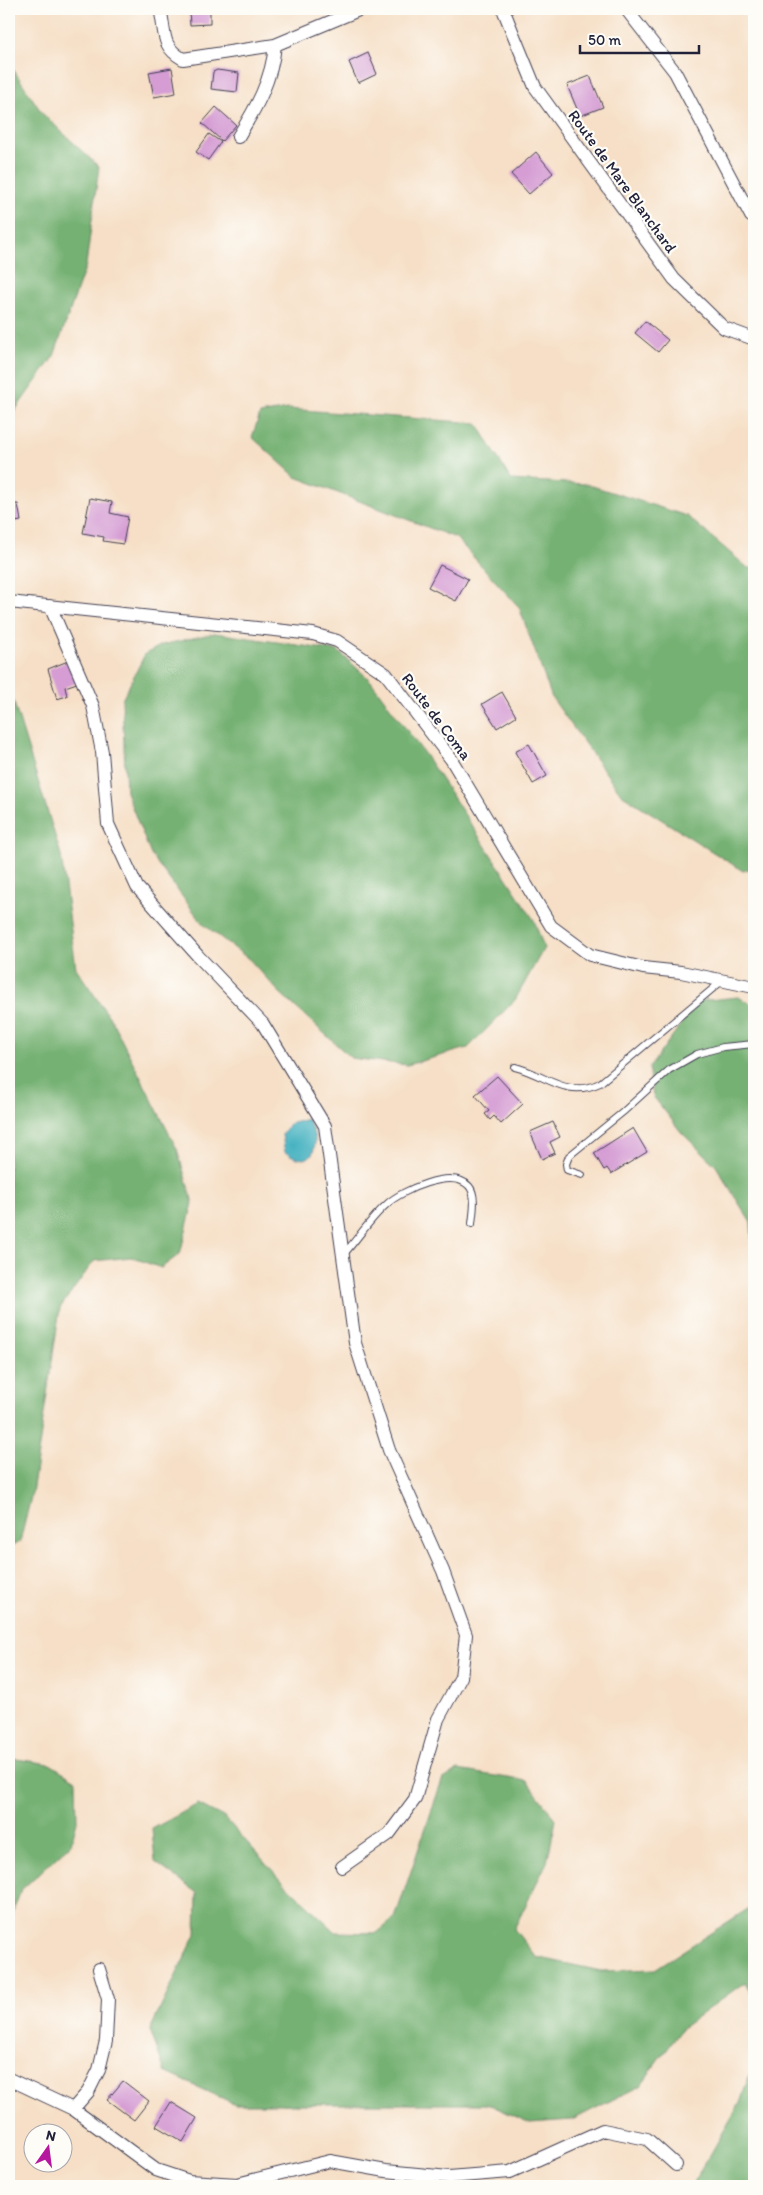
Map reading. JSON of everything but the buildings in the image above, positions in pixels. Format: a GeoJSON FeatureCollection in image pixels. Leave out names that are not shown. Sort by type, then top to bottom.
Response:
{"type":"FeatureCollection","features":[{"type":"Feature","properties":{"kind":"street"},"geometry":{"type":"LineString","coordinates":[[160,9],[167,46],[172,53],[183,59],[275,45],[361,9]]}},
{"type":"Feature","properties":{"kind":"street","name":"Route de Mare Blanchard"},"geometry":{"type":"LineString","coordinates":[[504,9],[535,87],[674,279],[724,328],[754,339]]}},
{"type":"Feature","properties":{"kind":"street"},"geometry":{"type":"LineString","coordinates":[[626,9],[639,23],[675,72],[751,216],[754,218]]}},
{"type":"Feature","properties":{"kind":"street"},"geometry":{"type":"LineString","coordinates":[[238,137],[256,108],[267,83],[274,64],[275,45]]}},
{"type":"Feature","properties":{"kind":"street","name":"Route de Coma"},"geometry":{"type":"LineString","coordinates":[[9,602],[294,632],[337,641],[386,674],[451,759],[551,926],[590,955],[643,968],[681,972],[754,987]]}},
{"type":"Feature","properties":{"kind":"street"},"geometry":{"type":"LineString","coordinates":[[50,606],[93,706],[102,752],[108,824],[137,887],[198,956],[263,1024],[326,1126],[356,1343],[386,1442],[443,1571],[466,1635],[462,1677],[438,1719],[415,1800],[388,1834],[342,1867]]}},
{"type":"Feature","properties":{"kind":"street"},"geometry":{"type":"LineString","coordinates":[[73,2108],[88,2092],[99,2070],[106,2041],[108,1999],[99,1969]]}},
{"type":"Feature","properties":{"kind":"street"},"geometry":{"type":"LineString","coordinates":[[9,2079],[73,2108],[156,2170],[189,2181],[237,2184],[330,2161],[386,2171],[448,2177],[510,2172],[602,2130],[647,2139],[676,2165]]}},
{"type":"Feature","properties":{"kind":"lane"},"geometry":{"type":"LineString","coordinates":[[516,1067],[531,1071],[555,1084],[571,1089],[587,1089],[600,1083],[723,980]]}},
{"type":"Feature","properties":{"kind":"lane"},"geometry":{"type":"LineString","coordinates":[[582,1175],[567,1170],[566,1164],[569,1156],[669,1070],[696,1054],[723,1047],[754,1044]]}},
{"type":"Feature","properties":{"kind":"lane"},"geometry":{"type":"LineString","coordinates":[[344,1254],[388,1203],[414,1187],[439,1180],[458,1180],[469,1187],[473,1198],[472,1224]]}},
{"type":"Feature","properties":{"kind":"green space"},"geometry":{"type":"Polygon","coordinates":[[[9,63],[42,113],[99,167],[86,265],[54,356],[9,419],[9,63]]]}},
{"type":"Feature","properties":{"kind":"green space"},"geometry":{"type":"Polygon","coordinates":[[[288,409],[477,423],[511,480],[586,484],[687,516],[748,568],[754,568],[754,868],[743,871],[621,794],[552,698],[519,607],[456,538],[296,477],[252,437],[260,414],[288,409]]]}},
{"type":"Feature","properties":{"kind":"green space"},"geometry":{"type":"Polygon","coordinates":[[[215,633],[338,651],[370,680],[426,756],[534,920],[544,948],[515,1000],[468,1048],[407,1065],[351,1058],[278,991],[250,960],[203,924],[151,855],[126,792],[122,700],[145,654],[162,645],[215,633]]]}},
{"type":"Feature","properties":{"kind":"green space"},"geometry":{"type":"Polygon","coordinates":[[[9,687],[61,855],[76,968],[112,1021],[177,1149],[193,1203],[180,1254],[161,1268],[131,1257],[94,1261],[60,1308],[32,1493],[20,1542],[9,1548],[9,687]]]}},
{"type":"Feature","properties":{"kind":"green space"},"geometry":{"type":"Polygon","coordinates":[[[738,997],[754,1005],[754,1286],[751,1223],[716,1166],[681,1132],[653,1096],[649,1068],[698,1001],[738,997]]]}},
{"type":"Feature","properties":{"kind":"green space"},"geometry":{"type":"Polygon","coordinates":[[[9,1758],[50,1764],[76,1780],[77,1821],[71,1844],[21,1890],[9,1923],[9,1758]]]}},
{"type":"Feature","properties":{"kind":"green space"},"geometry":{"type":"Polygon","coordinates":[[[458,1770],[527,1781],[556,1820],[547,1862],[514,1929],[536,1957],[601,1971],[655,1969],[754,1905],[754,1999],[745,1982],[682,2028],[640,2086],[572,2120],[530,2123],[488,2104],[235,2104],[165,2072],[150,2030],[196,1934],[197,1893],[155,1862],[152,1829],[198,1804],[225,1818],[283,1882],[336,1932],[377,1933],[395,1918],[442,1780],[458,1770]]]}},
{"type":"Feature","properties":{"kind":"green space"},"geometry":{"type":"Polygon","coordinates":[[[754,2062],[754,2186],[692,2186],[740,2103],[754,2062]]]}},
{"type":"Feature","properties":{"kind":"water"},"geometry":{"type":"Polygon","coordinates":[[[308,1119],[315,1137],[314,1150],[311,1155],[304,1159],[285,1152],[282,1135],[289,1124],[308,1119]]]}}]}
